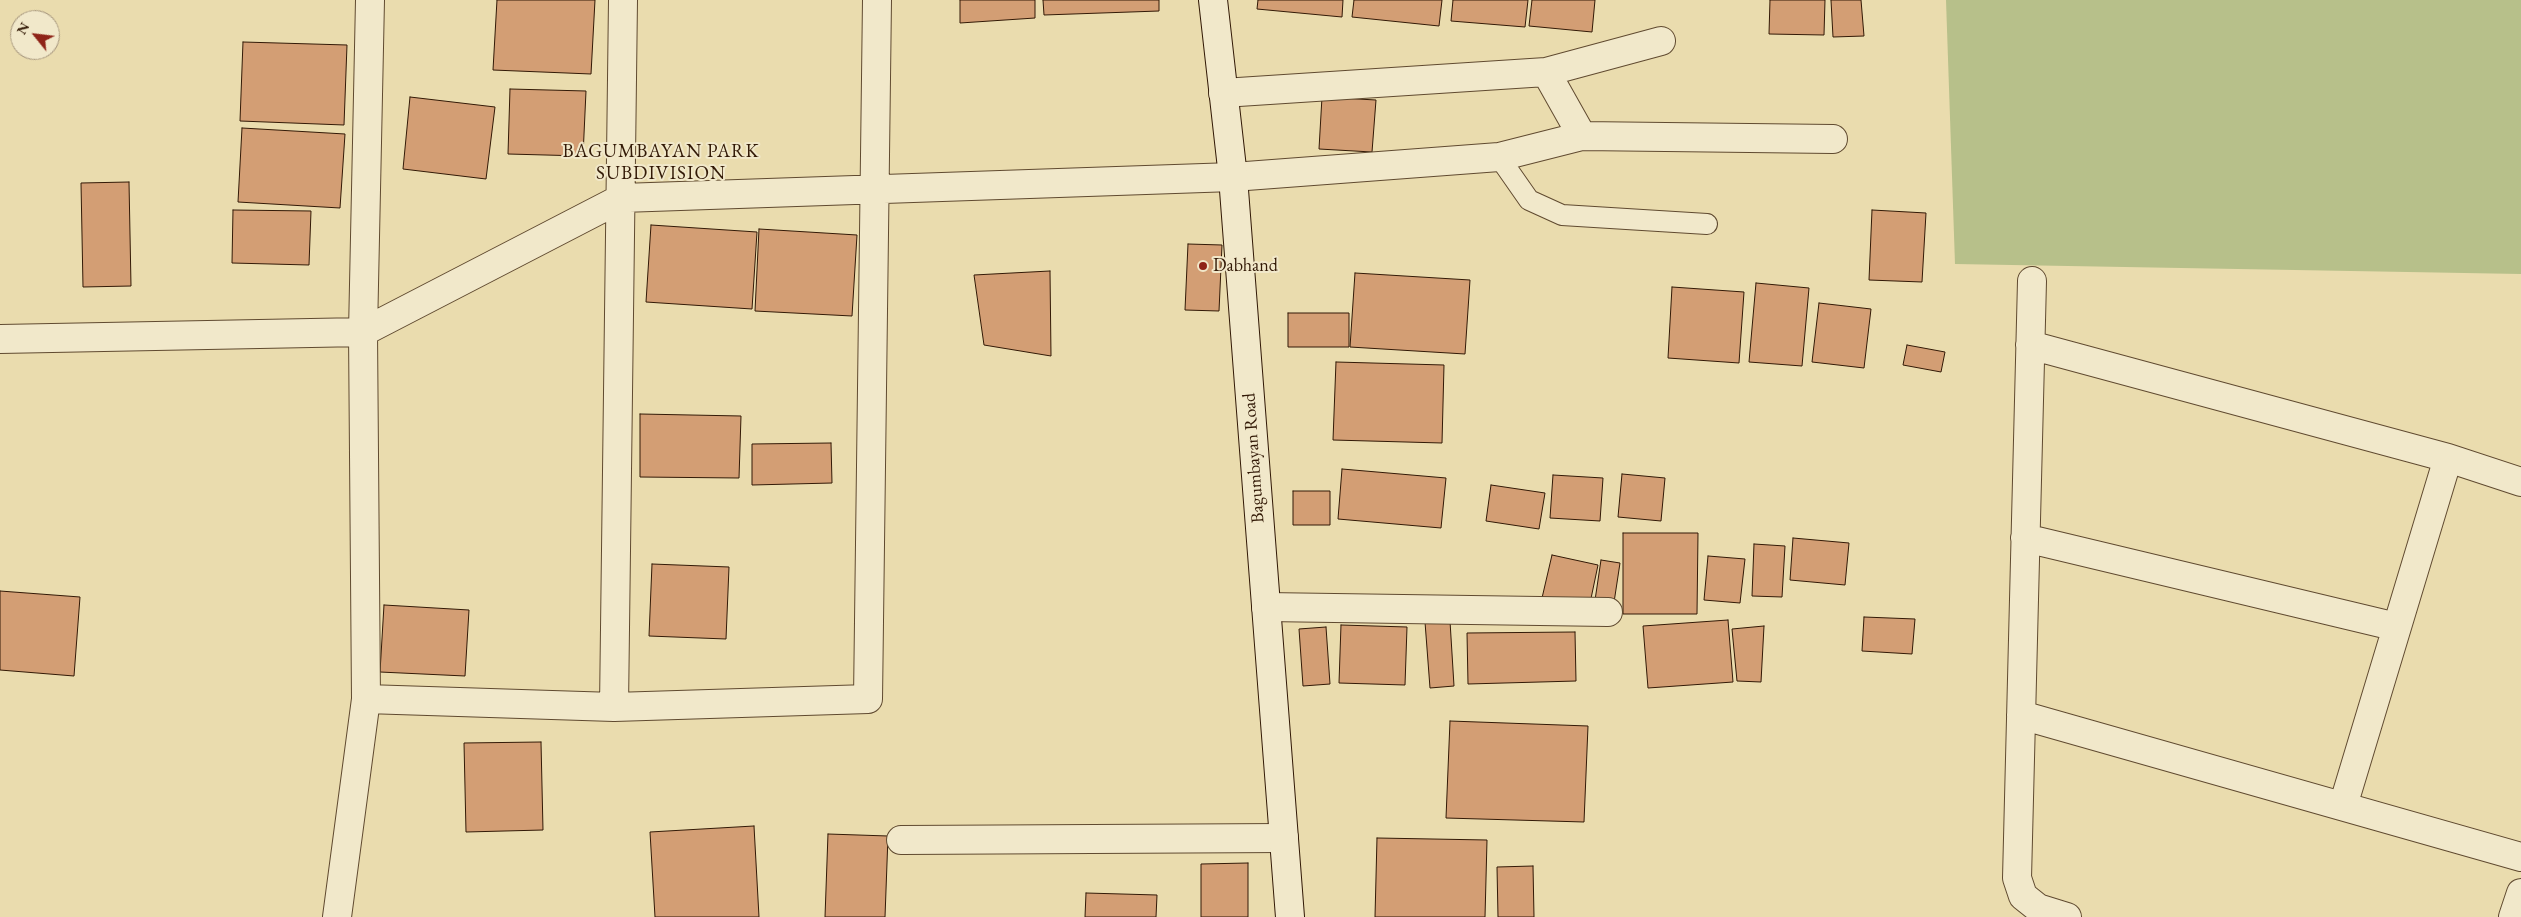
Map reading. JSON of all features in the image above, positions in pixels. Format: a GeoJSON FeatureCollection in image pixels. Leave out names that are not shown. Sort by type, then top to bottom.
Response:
{"type":"FeatureCollection","features":[{"type":"Feature","properties":{"kind":"street"},"geometry":{"type":"LineString","coordinates":[[337,917],[366,699],[363,332],[370,0]]}},
{"type":"Feature","properties":{"kind":"street"},"geometry":{"type":"LineString","coordinates":[[614,707],[622,198],[623,0]]}},
{"type":"Feature","properties":{"kind":"street"},"geometry":{"type":"LineString","coordinates":[[366,699],[614,707],[868,699],[877,0]]}},
{"type":"Feature","properties":{"kind":"street","name":"Bagumbayan Road"},"geometry":{"type":"LineString","coordinates":[[1212,0],[1233,176],[1290,917]]}},
{"type":"Feature","properties":{"kind":"street"},"geometry":{"type":"LineString","coordinates":[[1223,93],[1546,72],[1661,41]]}},
{"type":"Feature","properties":{"kind":"street"},"geometry":{"type":"LineString","coordinates":[[1546,72],[1582,136]]}},
{"type":"Feature","properties":{"kind":"street"},"geometry":{"type":"LineString","coordinates":[[0,340],[363,332],[622,198],[874,191],[1233,176],[1499,157],[1582,136],[1833,139]]}},
{"type":"Feature","properties":{"kind":"street"},"geometry":{"type":"LineString","coordinates":[[2032,281],[2017,878],[2023,896],[2038,908],[2067,917]]}},
{"type":"Feature","properties":{"kind":"street"},"geometry":{"type":"LineString","coordinates":[[2030,345],[2448,458],[2521,482]]}},
{"type":"Feature","properties":{"kind":"street"},"geometry":{"type":"LineString","coordinates":[[2343,806],[2448,458]]}},
{"type":"Feature","properties":{"kind":"street"},"geometry":{"type":"LineString","coordinates":[[2025,538],[2397,627]]}},
{"type":"Feature","properties":{"kind":"street"},"geometry":{"type":"LineString","coordinates":[[1266,607],[1608,612]]}},
{"type":"Feature","properties":{"kind":"street"},"geometry":{"type":"LineString","coordinates":[[2021,715],[2521,857]]}},
{"type":"Feature","properties":{"kind":"street"},"geometry":{"type":"LineString","coordinates":[[901,840],[1284,838]]}},
{"type":"Feature","properties":{"kind":"street"},"geometry":{"type":"LineString","coordinates":[[2513,917],[2521,893]]}},
{"type":"Feature","properties":{"kind":"lane"},"geometry":{"type":"LineString","coordinates":[[1499,157],[1528,200],[1562,215],[1707,224]]}},
{"type":"Feature","properties":{"kind":"green space"},"geometry":{"type":"Polygon","coordinates":[[[1946,0],[2521,0],[2521,274],[1955,264],[1946,0]]]}},
{"type":"Feature","properties":{"kind":"building"},"geometry":{"type":"Polygon","coordinates":[[[497,0],[595,0],[591,74],[493,70],[497,0]]]}},
{"type":"Feature","properties":{"kind":"building"},"geometry":{"type":"Polygon","coordinates":[[[960,0],[1035,0],[1035,18],[960,23],[960,0]]]}},
{"type":"Feature","properties":{"kind":"building"},"geometry":{"type":"Polygon","coordinates":[[[1043,0],[1159,0],[1159,11],[1044,15],[1043,0]]]}},
{"type":"Feature","properties":{"kind":"building"},"geometry":{"type":"Polygon","coordinates":[[[1258,0],[1343,0],[1342,17],[1257,9],[1258,0]]]}},
{"type":"Feature","properties":{"kind":"building"},"geometry":{"type":"Polygon","coordinates":[[[1354,0],[1442,0],[1439,26],[1352,17],[1354,0]]]}},
{"type":"Feature","properties":{"kind":"building"},"geometry":{"type":"Polygon","coordinates":[[[1453,0],[1528,0],[1525,27],[1451,21],[1453,0]]]}},
{"type":"Feature","properties":{"kind":"building"},"geometry":{"type":"Polygon","coordinates":[[[1532,0],[1595,0],[1592,32],[1529,26],[1532,0]]]}},
{"type":"Feature","properties":{"kind":"building"},"geometry":{"type":"Polygon","coordinates":[[[1770,0],[1825,0],[1824,35],[1769,34],[1770,0]]]}},
{"type":"Feature","properties":{"kind":"building"},"geometry":{"type":"Polygon","coordinates":[[[1831,0],[1861,0],[1864,36],[1833,37],[1831,0]]]}},
{"type":"Feature","properties":{"kind":"building"},"geometry":{"type":"Polygon","coordinates":[[[243,42],[347,45],[344,125],[240,121],[243,42]]]}},
{"type":"Feature","properties":{"kind":"building"},"geometry":{"type":"Polygon","coordinates":[[[510,89],[586,91],[583,156],[508,154],[510,89]]]}},
{"type":"Feature","properties":{"kind":"building"},"geometry":{"type":"Polygon","coordinates":[[[410,97],[495,107],[486,179],[403,169],[410,97]]]}},
{"type":"Feature","properties":{"kind":"building"},"geometry":{"type":"Polygon","coordinates":[[[1322,97],[1376,100],[1372,152],[1319,149],[1322,97]]]}},
{"type":"Feature","properties":{"kind":"building"},"geometry":{"type":"Polygon","coordinates":[[[242,128],[345,134],[340,208],[238,202],[242,128]]]}},
{"type":"Feature","properties":{"kind":"building"},"geometry":{"type":"Polygon","coordinates":[[[129,182],[131,286],[83,287],[81,183],[129,182]]]}},
{"type":"Feature","properties":{"kind":"building"},"geometry":{"type":"Polygon","coordinates":[[[233,210],[311,211],[309,265],[232,263],[233,210]]]}},
{"type":"Feature","properties":{"kind":"building"},"geometry":{"type":"Polygon","coordinates":[[[1872,210],[1926,213],[1922,282],[1869,280],[1872,210]]]}},
{"type":"Feature","properties":{"kind":"building"},"geometry":{"type":"Polygon","coordinates":[[[651,225],[757,232],[752,309],[646,302],[651,225]]]}},
{"type":"Feature","properties":{"kind":"building"},"geometry":{"type":"Polygon","coordinates":[[[759,229],[857,235],[852,316],[755,311],[759,229]]]}},
{"type":"Feature","properties":{"kind":"building"},"geometry":{"type":"Polygon","coordinates":[[[1188,244],[1222,245],[1219,311],[1185,310],[1188,244]]]}},
{"type":"Feature","properties":{"kind":"building"},"geometry":{"type":"Polygon","coordinates":[[[1050,271],[1051,356],[984,345],[974,275],[1050,271]]]}},
{"type":"Feature","properties":{"kind":"building"},"geometry":{"type":"Polygon","coordinates":[[[1355,273],[1470,280],[1465,354],[1350,347],[1355,273]]]}},
{"type":"Feature","properties":{"kind":"building"},"geometry":{"type":"Polygon","coordinates":[[[1756,283],[1809,288],[1802,366],[1749,362],[1756,283]]]}},
{"type":"Feature","properties":{"kind":"building"},"geometry":{"type":"Polygon","coordinates":[[[1672,287],[1744,292],[1739,363],[1668,358],[1672,287]]]}},
{"type":"Feature","properties":{"kind":"building"},"geometry":{"type":"Polygon","coordinates":[[[1819,303],[1871,309],[1864,368],[1812,362],[1819,303]]]}},
{"type":"Feature","properties":{"kind":"building"},"geometry":{"type":"Polygon","coordinates":[[[1288,313],[1349,313],[1349,347],[1288,347],[1288,313]]]}},
{"type":"Feature","properties":{"kind":"building"},"geometry":{"type":"Polygon","coordinates":[[[1907,345],[1945,352],[1941,372],[1903,365],[1907,345]]]}},
{"type":"Feature","properties":{"kind":"building"},"geometry":{"type":"Polygon","coordinates":[[[1336,362],[1444,365],[1442,443],[1333,440],[1336,362]]]}},
{"type":"Feature","properties":{"kind":"building"},"geometry":{"type":"Polygon","coordinates":[[[640,414],[741,416],[739,478],[640,477],[640,414]]]}},
{"type":"Feature","properties":{"kind":"building"},"geometry":{"type":"Polygon","coordinates":[[[831,443],[832,483],[752,485],[752,444],[831,443]]]}},
{"type":"Feature","properties":{"kind":"building"},"geometry":{"type":"Polygon","coordinates":[[[1342,469],[1446,478],[1441,528],[1338,519],[1342,469]]]}},
{"type":"Feature","properties":{"kind":"building"},"geometry":{"type":"Polygon","coordinates":[[[1622,474],[1665,478],[1661,521],[1618,517],[1622,474]]]}},
{"type":"Feature","properties":{"kind":"building"},"geometry":{"type":"Polygon","coordinates":[[[1553,475],[1603,478],[1600,521],[1550,518],[1553,475]]]}},
{"type":"Feature","properties":{"kind":"building"},"geometry":{"type":"Polygon","coordinates":[[[1491,485],[1545,493],[1539,529],[1486,521],[1491,485]]]}},
{"type":"Feature","properties":{"kind":"building"},"geometry":{"type":"Polygon","coordinates":[[[1293,491],[1330,491],[1330,525],[1293,525],[1293,491]]]}},
{"type":"Feature","properties":{"kind":"building"},"geometry":{"type":"Polygon","coordinates":[[[1623,533],[1698,533],[1697,614],[1623,614],[1623,533]]]}},
{"type":"Feature","properties":{"kind":"building"},"geometry":{"type":"Polygon","coordinates":[[[1793,538],[1849,543],[1845,585],[1790,580],[1793,538]]]}},
{"type":"Feature","properties":{"kind":"building"},"geometry":{"type":"Polygon","coordinates":[[[1754,544],[1785,546],[1782,597],[1752,596],[1754,544]]]}},
{"type":"Feature","properties":{"kind":"building"},"geometry":{"type":"Polygon","coordinates":[[[1552,555],[1598,565],[1589,608],[1542,598],[1552,555]]]}},
{"type":"Feature","properties":{"kind":"building"},"geometry":{"type":"Polygon","coordinates":[[[1708,556],[1745,559],[1740,603],[1704,600],[1708,556]]]}},
{"type":"Feature","properties":{"kind":"building"},"geometry":{"type":"Polygon","coordinates":[[[1601,560],[1620,563],[1613,609],[1594,607],[1601,560]]]}},
{"type":"Feature","properties":{"kind":"building"},"geometry":{"type":"Polygon","coordinates":[[[652,564],[729,567],[726,639],[649,636],[652,564]]]}},
{"type":"Feature","properties":{"kind":"building"},"geometry":{"type":"Polygon","coordinates":[[[0,591],[80,597],[74,676],[0,670],[0,591]]]}},
{"type":"Feature","properties":{"kind":"building"},"geometry":{"type":"Polygon","coordinates":[[[384,605],[469,610],[465,676],[380,672],[384,605]]]}},
{"type":"Feature","properties":{"kind":"building"},"geometry":{"type":"Polygon","coordinates":[[[1864,617],[1915,619],[1912,654],[1862,651],[1864,617]]]}},
{"type":"Feature","properties":{"kind":"building"},"geometry":{"type":"Polygon","coordinates":[[[1728,620],[1733,682],[1648,688],[1643,626],[1728,620]]]}},
{"type":"Feature","properties":{"kind":"building"},"geometry":{"type":"Polygon","coordinates":[[[1450,621],[1454,686],[1430,688],[1425,622],[1450,621]]]}},
{"type":"Feature","properties":{"kind":"building"},"geometry":{"type":"Polygon","coordinates":[[[1341,625],[1407,627],[1405,685],[1339,683],[1341,625]]]}},
{"type":"Feature","properties":{"kind":"building"},"geometry":{"type":"Polygon","coordinates":[[[1764,626],[1761,682],[1737,681],[1732,629],[1764,626]]]}},
{"type":"Feature","properties":{"kind":"building"},"geometry":{"type":"Polygon","coordinates":[[[1326,627],[1330,684],[1303,686],[1299,629],[1326,627]]]}},
{"type":"Feature","properties":{"kind":"building"},"geometry":{"type":"Polygon","coordinates":[[[1575,632],[1576,681],[1468,684],[1467,633],[1575,632]]]}},
{"type":"Feature","properties":{"kind":"building"},"geometry":{"type":"Polygon","coordinates":[[[1450,721],[1588,726],[1584,822],[1446,818],[1450,721]]]}},
{"type":"Feature","properties":{"kind":"building"},"geometry":{"type":"Polygon","coordinates":[[[541,742],[543,830],[466,832],[464,743],[541,742]]]}},
{"type":"Feature","properties":{"kind":"building"},"geometry":{"type":"Polygon","coordinates":[[[754,826],[759,917],[655,917],[650,832],[754,826]]]}},
{"type":"Feature","properties":{"kind":"building"},"geometry":{"type":"Polygon","coordinates":[[[828,834],[888,836],[885,917],[825,917],[828,834]]]}},
{"type":"Feature","properties":{"kind":"building"},"geometry":{"type":"Polygon","coordinates":[[[1377,838],[1487,840],[1485,917],[1375,917],[1377,838]]]}},
{"type":"Feature","properties":{"kind":"building"},"geometry":{"type":"Polygon","coordinates":[[[1248,863],[1248,917],[1201,917],[1201,864],[1248,863]]]}},
{"type":"Feature","properties":{"kind":"building"},"geometry":{"type":"Polygon","coordinates":[[[1533,866],[1534,917],[1498,917],[1497,867],[1533,866]]]}},
{"type":"Feature","properties":{"kind":"building"},"geometry":{"type":"Polygon","coordinates":[[[1086,893],[1157,895],[1156,917],[1085,917],[1086,893]]]}},
{"type":"Feature","properties":{"kind":"place","name":"Dabhand"},"geometry":{"type":"Point","coordinates":[1203,266]}},
{"type":"Feature","properties":{"kind":"district","name":"BAGUMBAYAN PARK SUBDIVISION"},"geometry":{"type":"Point","coordinates":[661,163]}}]}
